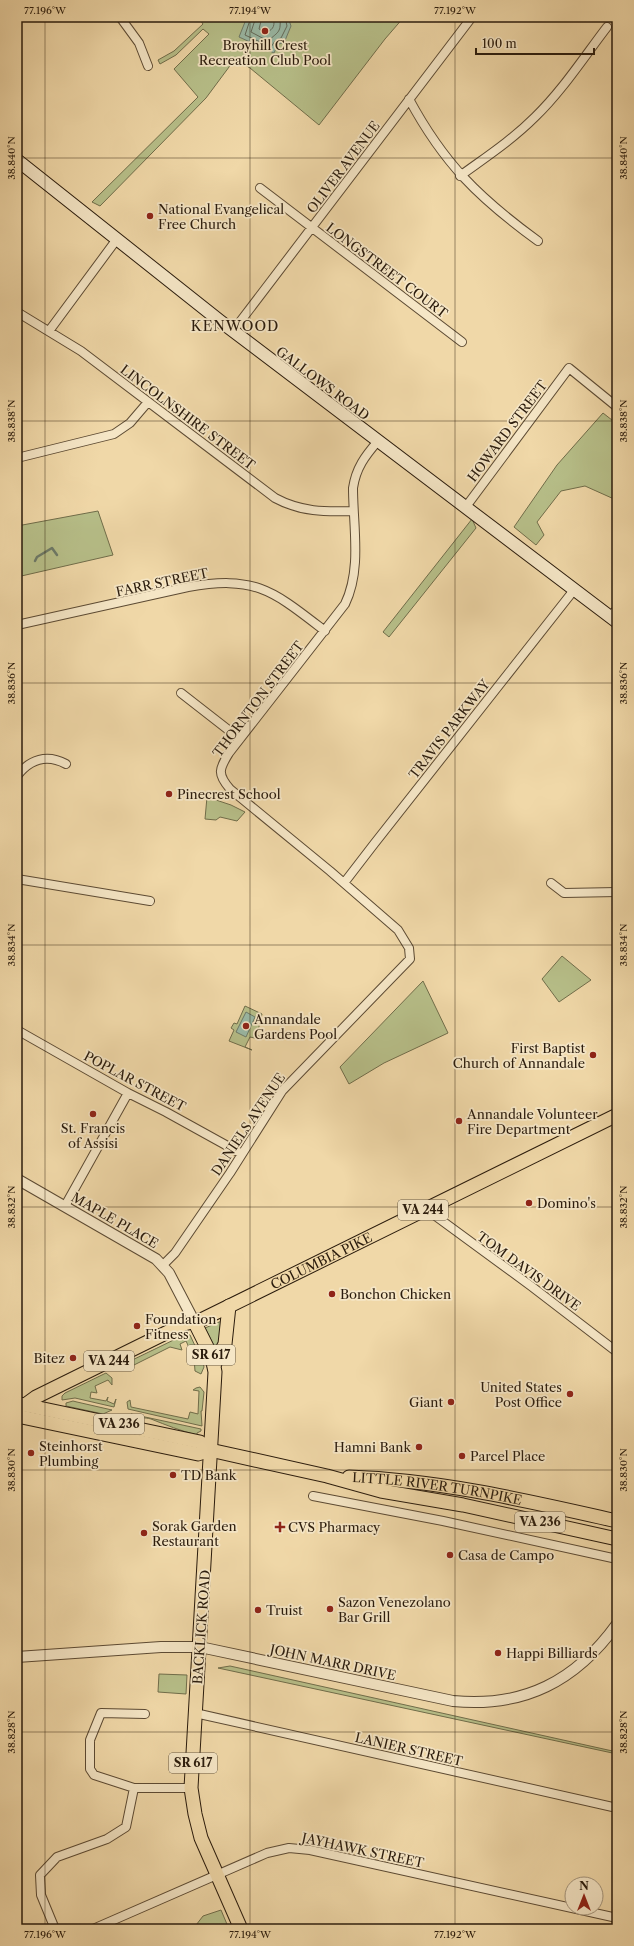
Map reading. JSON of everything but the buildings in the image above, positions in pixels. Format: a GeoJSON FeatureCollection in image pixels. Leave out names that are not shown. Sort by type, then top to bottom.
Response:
{"type":"FeatureCollection","features":[{"type":"Feature","properties":{"kind":"main road","name":"GALLOWS ROAD"},"geometry":{"type":"LineString","coordinates":[[17,160],[233,331],[378,442],[574,590],[615,616]]}},
{"type":"Feature","properties":{"kind":"main road","name":"COLUMBIA PIKE"},"geometry":{"type":"LineString","coordinates":[[21,1404],[184,1324],[203,1319],[617,1115]]}},
{"type":"Feature","properties":{"kind":"main road"},"geometry":{"type":"LineString","coordinates":[[214,1365],[224,1344],[229,1306]]}},
{"type":"Feature","properties":{"kind":"main road","name":"BACKLICK ROAD"},"geometry":{"type":"LineString","coordinates":[[194,1321],[214,1365],[200,1647],[191,1788],[199,1832],[208,1858],[241,1929]]}},
{"type":"Feature","properties":{"kind":"main road","name":"LITTLE RIVER TURNPIKE"},"geometry":{"type":"LineString","coordinates":[[21,1404],[200,1442],[210,1450],[327,1476],[381,1491],[463,1505],[617,1539]]}},
{"type":"Feature","properties":{"kind":"main road","name":"LITTLE RIVER TURNPIKE"},"geometry":{"type":"LineString","coordinates":[[17,1416],[198,1454],[210,1450]]}},
{"type":"Feature","properties":{"kind":"main road","name":"LITTLE RIVER TURNPIKE"},"geometry":{"type":"LineString","coordinates":[[327,1476],[383,1478],[473,1490],[617,1521]]}},
{"type":"Feature","properties":{"kind":"main road"},"geometry":{"type":"LineString","coordinates":[[463,1505],[513,1507],[521,1506],[526,1501]]}},
{"type":"Feature","properties":{"kind":"street"},"geometry":{"type":"LineString","coordinates":[[120,17],[139,43],[148,66]]}},
{"type":"Feature","properties":{"kind":"street","name":"OLIVER AVENUE"},"geometry":{"type":"LineString","coordinates":[[233,331],[472,17]]}},
{"type":"Feature","properties":{"kind":"street"},"geometry":{"type":"LineString","coordinates":[[460,176],[499,148],[536,116],[553,98],[608,27]]}},
{"type":"Feature","properties":{"kind":"street"},"geometry":{"type":"LineString","coordinates":[[409,99],[432,138],[460,176],[500,212],[538,241]]}},
{"type":"Feature","properties":{"kind":"street","name":"LONGSTREET COURT"},"geometry":{"type":"LineString","coordinates":[[260,188],[462,342]]}},
{"type":"Feature","properties":{"kind":"street"},"geometry":{"type":"LineString","coordinates":[[49,331],[116,239]]}},
{"type":"Feature","properties":{"kind":"street","name":"LINCOLNSHIRE STREET"},"geometry":{"type":"LineString","coordinates":[[17,312],[81,351],[275,498],[287,505],[311,511],[353,511]]}},
{"type":"Feature","properties":{"kind":"street","name":"HOWARD STREET"},"geometry":{"type":"LineString","coordinates":[[465,508],[569,368],[617,407]]}},
{"type":"Feature","properties":{"kind":"street"},"geometry":{"type":"LineString","coordinates":[[17,458],[114,434],[130,423],[148,402]]}},
{"type":"Feature","properties":{"kind":"street","name":"THORNTON STREET"},"geometry":{"type":"LineString","coordinates":[[378,442],[362,459],[352,488],[355,571],[354,582],[345,604],[240,739],[222,765],[221,776],[230,789],[344,883],[398,930],[404,938],[411,953]]}},
{"type":"Feature","properties":{"kind":"street","name":"FARR STREET"},"geometry":{"type":"LineString","coordinates":[[17,625],[188,587],[217,582],[234,582],[256,587],[277,596],[325,631]]}},
{"type":"Feature","properties":{"kind":"street","name":"TRAVIS PARKWAY"},"geometry":{"type":"LineString","coordinates":[[344,883],[574,590]]}},
{"type":"Feature","properties":{"kind":"street"},"geometry":{"type":"LineString","coordinates":[[181,693],[240,739]]}},
{"type":"Feature","properties":{"kind":"street"},"geometry":{"type":"LineString","coordinates":[[17,776],[31,763],[43,758],[52,758],[66,764]]}},
{"type":"Feature","properties":{"kind":"street"},"geometry":{"type":"LineString","coordinates":[[617,774],[617,842]]}},
{"type":"Feature","properties":{"kind":"street"},"geometry":{"type":"LineString","coordinates":[[17,879],[150,901]]}},
{"type":"Feature","properties":{"kind":"street"},"geometry":{"type":"LineString","coordinates":[[551,883],[564,893],[617,892]]}},
{"type":"Feature","properties":{"kind":"street","name":"DANIELS AVENUE"},"geometry":{"type":"LineString","coordinates":[[163,1265],[175,1253],[242,1154],[282,1091],[397,975],[410,959],[411,953]]}},
{"type":"Feature","properties":{"kind":"street","name":"POPLAR STREET"},"geometry":{"type":"LineString","coordinates":[[17,1030],[128,1093],[242,1154]]}},
{"type":"Feature","properties":{"kind":"street"},"geometry":{"type":"LineString","coordinates":[[65,1206],[128,1093]]}},
{"type":"Feature","properties":{"kind":"street","name":"MAPLE PLACE"},"geometry":{"type":"LineString","coordinates":[[17,1179],[146,1251],[163,1265],[177,1287],[194,1321]]}},
{"type":"Feature","properties":{"kind":"street","name":"TOM DAVIS DRIVE"},"geometry":{"type":"LineString","coordinates":[[426,1209],[531,1286],[617,1352]]}},
{"type":"Feature","properties":{"kind":"street"},"geometry":{"type":"LineString","coordinates":[[313,1496],[443,1521],[617,1560]]}},
{"type":"Feature","properties":{"kind":"street","name":"JOHN MARR DRIVE"},"geometry":{"type":"LineString","coordinates":[[17,1658],[161,1647],[200,1647],[453,1701],[484,1702],[504,1700],[541,1690],[568,1675],[591,1655],[617,1624]]}},
{"type":"Feature","properties":{"kind":"street"},"geometry":{"type":"LineString","coordinates":[[145,1714],[101,1712],[90,1740],[90,1769],[94,1775],[134,1788],[191,1788]]}},
{"type":"Feature","properties":{"kind":"street","name":"LANIER STREET"},"geometry":{"type":"LineString","coordinates":[[195,1713],[617,1808]]}},
{"type":"Feature","properties":{"kind":"street"},"geometry":{"type":"LineString","coordinates":[[55,1929],[41,1895],[40,1875],[57,1857],[107,1839],[126,1827],[134,1788]]}},
{"type":"Feature","properties":{"kind":"street","name":"JAYHAWK STREET"},"geometry":{"type":"LineString","coordinates":[[93,1929],[267,1853],[289,1848],[300,1848],[617,1918]]}},
{"type":"Feature","properties":{"kind":"green space"},"geometry":{"type":"Polygon","coordinates":[[[198,17],[404,17],[385,39],[319,125],[250,68],[235,59],[206,98],[100,206],[92,202],[198,97],[174,69],[209,34],[203,29],[176,55],[160,64],[158,60],[174,51],[203,24],[198,17]]]}},
{"type":"Feature","properties":{"kind":"green space"},"geometry":{"type":"Polygon","coordinates":[[[603,413],[617,424],[617,488],[614,499],[585,486],[561,491],[537,522],[544,535],[536,545],[514,527],[557,465],[603,413]]]}},
{"type":"Feature","properties":{"kind":"green space"},"geometry":{"type":"Polygon","coordinates":[[[98,511],[113,555],[17,577],[17,526],[98,511]]]}},
{"type":"Feature","properties":{"kind":"green space"},"geometry":{"type":"Polygon","coordinates":[[[472,519],[476,528],[389,637],[383,632],[472,519]]]}},
{"type":"Feature","properties":{"kind":"green space"},"geometry":{"type":"Polygon","coordinates":[[[207,797],[231,805],[245,812],[237,821],[220,817],[216,820],[205,819],[207,797]]]}},
{"type":"Feature","properties":{"kind":"green space"},"geometry":{"type":"Polygon","coordinates":[[[562,956],[591,980],[559,1002],[542,979],[562,956]]]}},
{"type":"Feature","properties":{"kind":"green space"},"geometry":{"type":"Polygon","coordinates":[[[423,981],[448,1033],[384,1063],[349,1084],[340,1067],[423,981]]]}},
{"type":"Feature","properties":{"kind":"green space","name":"Annandale Gardens Pool"},"geometry":{"type":"Polygon","coordinates":[[[245,1006],[262,1014],[257,1035],[261,1036],[259,1039],[250,1037],[245,1047],[252,1050],[229,1041],[234,1030],[231,1028],[234,1023],[237,1024],[245,1006]]]}},
{"type":"Feature","properties":{"kind":"green space"},"geometry":{"type":"Polygon","coordinates":[[[224,1320],[220,1350],[216,1350],[205,1328],[224,1320]]]}},
{"type":"Feature","properties":{"kind":"green space"},"geometry":{"type":"Polygon","coordinates":[[[186,1334],[190,1335],[203,1363],[204,1367],[201,1374],[195,1371],[194,1358],[186,1341],[180,1344],[182,1350],[170,1347],[126,1369],[122,1368],[122,1365],[186,1334]]]}},
{"type":"Feature","properties":{"kind":"green space"},"geometry":{"type":"Polygon","coordinates":[[[106,1373],[112,1378],[112,1385],[108,1380],[95,1386],[97,1393],[91,1392],[90,1398],[106,1401],[108,1397],[107,1401],[114,1404],[116,1399],[114,1407],[75,1398],[62,1400],[62,1396],[65,1393],[106,1373]]]}},
{"type":"Feature","properties":{"kind":"green space"},"geometry":{"type":"Polygon","coordinates":[[[200,1387],[204,1392],[201,1411],[202,1426],[128,1409],[127,1402],[130,1400],[131,1407],[188,1419],[190,1412],[198,1414],[199,1391],[193,1390],[200,1387]]]}},
{"type":"Feature","properties":{"kind":"green space"},"geometry":{"type":"Polygon","coordinates":[[[73,1401],[112,1410],[103,1414],[66,1406],[66,1403],[73,1401]]]}},
{"type":"Feature","properties":{"kind":"green space"},"geometry":{"type":"Polygon","coordinates":[[[131,1414],[201,1429],[201,1431],[197,1433],[197,1435],[151,1419],[136,1417],[131,1414]]]}},
{"type":"Feature","properties":{"kind":"green space"},"geometry":{"type":"Polygon","coordinates":[[[230,1666],[617,1752],[617,1754],[218,1668],[230,1666]]]}},
{"type":"Feature","properties":{"kind":"green space"},"geometry":{"type":"Polygon","coordinates":[[[159,1674],[187,1675],[186,1694],[158,1692],[159,1674]]]}},
{"type":"Feature","properties":{"kind":"green space"},"geometry":{"type":"Polygon","coordinates":[[[221,1910],[229,1929],[193,1929],[203,1916],[221,1910]]]}},
{"type":"Feature","properties":{"kind":"water","name":"Broyhill Crest Recreation Club Pool"},"geometry":{"type":"Polygon","coordinates":[[[247,17],[288,17],[291,26],[284,43],[278,44],[274,53],[239,37],[247,17]]]}},
{"type":"Feature","properties":{"kind":"water"},"geometry":{"type":"Polygon","coordinates":[[[246,1012],[255,1017],[246,1037],[236,1032],[246,1012]]]}},
{"type":"Feature","properties":{"kind":"waterway"},"geometry":{"type":"LineString","coordinates":[[35,561],[37,557],[52,548],[57,555]]}},
{"type":"Feature","properties":{"kind":"place","name":"Broyhill Crest Recreation Club Pool"},"geometry":{"type":"Point","coordinates":[265,31]}},
{"type":"Feature","properties":{"kind":"place","name":"National Evangelical Free Church"},"geometry":{"type":"Point","coordinates":[150,216]}},
{"type":"Feature","properties":{"kind":"place","name":"Pinecrest School"},"geometry":{"type":"Point","coordinates":[169,794]}},
{"type":"Feature","properties":{"kind":"place","name":"Annandale Gardens Pool"},"geometry":{"type":"Point","coordinates":[246,1026]}},
{"type":"Feature","properties":{"kind":"place","name":"First Baptist Church of Annandale"},"geometry":{"type":"Point","coordinates":[593,1055]}},
{"type":"Feature","properties":{"kind":"place","name":"St. Francis of Assisi"},"geometry":{"type":"Point","coordinates":[93,1114]}},
{"type":"Feature","properties":{"kind":"place","name":"Annandale Volunteer Fire Department"},"geometry":{"type":"Point","coordinates":[459,1121]}},
{"type":"Feature","properties":{"kind":"place","name":"Domino's"},"geometry":{"type":"Point","coordinates":[529,1203]}},
{"type":"Feature","properties":{"kind":"place","name":"Bonchon Chicken"},"geometry":{"type":"Point","coordinates":[332,1294]}},
{"type":"Feature","properties":{"kind":"place","name":"Foundation Fitness"},"geometry":{"type":"Point","coordinates":[137,1326]}},
{"type":"Feature","properties":{"kind":"place","name":"Bitez"},"geometry":{"type":"Point","coordinates":[73,1358]}},
{"type":"Feature","properties":{"kind":"place","name":"United States Post Office"},"geometry":{"type":"Point","coordinates":[570,1394]}},
{"type":"Feature","properties":{"kind":"place","name":"Giant"},"geometry":{"type":"Point","coordinates":[451,1402]}},
{"type":"Feature","properties":{"kind":"place","name":"Hamni Bank"},"geometry":{"type":"Point","coordinates":[419,1447]}},
{"type":"Feature","properties":{"kind":"place","name":"Steinhorst Plumbing"},"geometry":{"type":"Point","coordinates":[31,1453]}},
{"type":"Feature","properties":{"kind":"place","name":"Parcel Place"},"geometry":{"type":"Point","coordinates":[462,1456]}},
{"type":"Feature","properties":{"kind":"place","name":"TD Bank"},"geometry":{"type":"Point","coordinates":[173,1475]}},
{"type":"Feature","properties":{"kind":"place","name":"CVS Pharmacy"},"geometry":{"type":"Point","coordinates":[280,1527]}},
{"type":"Feature","properties":{"kind":"place","name":"Sorak Garden Restaurant"},"geometry":{"type":"Point","coordinates":[144,1533]}},
{"type":"Feature","properties":{"kind":"place","name":"Casa de Campo"},"geometry":{"type":"Point","coordinates":[450,1555]}},
{"type":"Feature","properties":{"kind":"place","name":"Sazon Venezolano Bar Grill"},"geometry":{"type":"Point","coordinates":[330,1609]}},
{"type":"Feature","properties":{"kind":"place","name":"Truist"},"geometry":{"type":"Point","coordinates":[258,1610]}},
{"type":"Feature","properties":{"kind":"place","name":"Happi Billiards"},"geometry":{"type":"Point","coordinates":[498,1653]}},
{"type":"Feature","properties":{"kind":"district","name":"KENWOOD"},"geometry":{"type":"Point","coordinates":[235,326]}}]}
